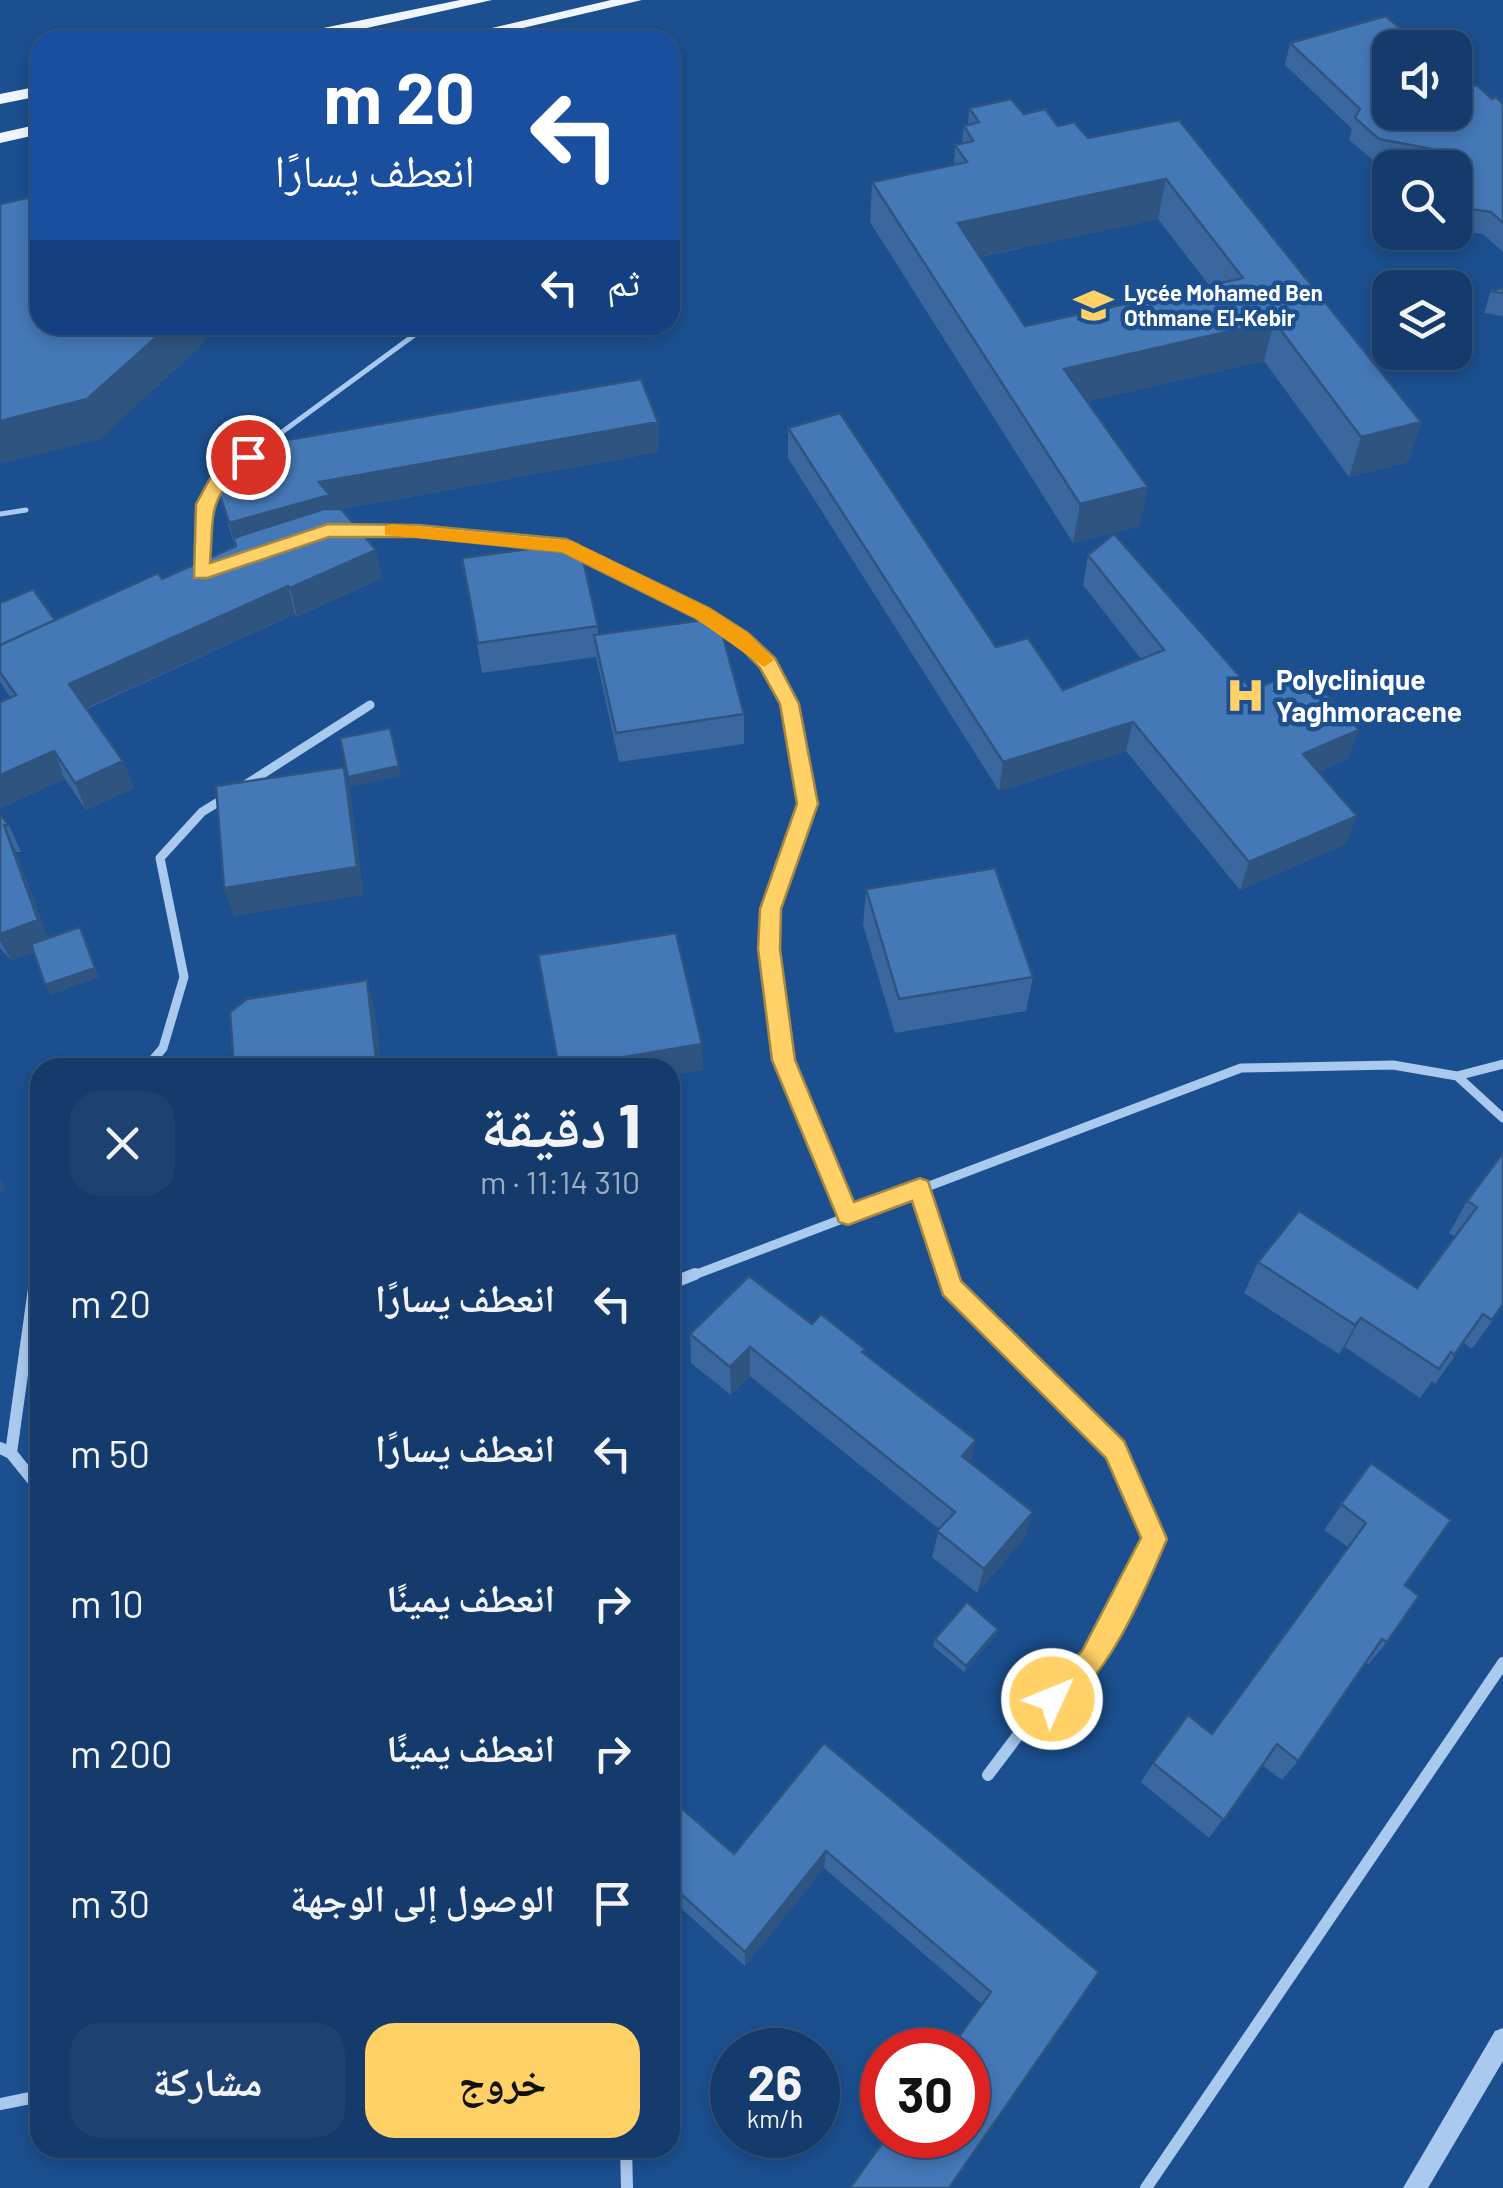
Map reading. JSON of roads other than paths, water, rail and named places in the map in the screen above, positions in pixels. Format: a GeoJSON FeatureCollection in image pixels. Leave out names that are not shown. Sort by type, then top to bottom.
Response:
{"type":"FeatureCollection","features":[{"type":"Feature","properties":{"kind":"main road"},"geometry":{"type":"LineString","coordinates":[[338,30],[484,0]]}},
{"type":"Feature","properties":{"kind":"main road"},"geometry":{"type":"LineString","coordinates":[[495,30],[634,0]]}},
{"type":"Feature","properties":{"kind":"main road"},"geometry":{"type":"LineString","coordinates":[[0,100],[30,93]]}},
{"type":"Feature","properties":{"kind":"main road"},"geometry":{"type":"LineString","coordinates":[[0,138],[30,131]]}},
{"type":"Feature","properties":{"kind":"street"},"geometry":{"type":"LineString","coordinates":[[155,1058],[164,1048],[184,977],[160,858],[202,812],[370,705]]}},
{"type":"Feature","properties":{"kind":"street"},"geometry":{"type":"LineString","coordinates":[[680,1280],[1241,1068],[1393,1064],[1457,1076],[1503,1064]]}},
{"type":"Feature","properties":{"kind":"street"},"geometry":{"type":"LineString","coordinates":[[1457,1076],[1503,1118]]}},
{"type":"Feature","properties":{"kind":"street"},"geometry":{"type":"LineString","coordinates":[[920,1188],[951,1288],[1116,1450],[1154,1539],[1092,1660],[1031,1718],[988,1775]]}},
{"type":"Feature","properties":{"kind":"street"},"geometry":{"type":"LineString","coordinates":[[30,1306],[6,1450],[30,1478]]}},
{"type":"Feature","properties":{"kind":"street"},"geometry":{"type":"LineString","coordinates":[[1146,2188],[1503,1663]]}},
{"type":"Feature","properties":{"kind":"street"},"geometry":{"type":"LineString","coordinates":[[1415,2188],[1503,2038]]}},
{"type":"Feature","properties":{"kind":"street"},"geometry":{"type":"LineString","coordinates":[[0,2104],[30,2098]]}},
{"type":"Feature","properties":{"kind":"street"},"geometry":{"type":"LineString","coordinates":[[626,2158],[628,2188]]}},
{"type":"Feature","properties":{"kind":"lane"},"geometry":{"type":"LineString","coordinates":[[218,567],[200,573],[205,504],[218,479],[414,335]]}},
{"type":"Feature","properties":{"kind":"lane"},"geometry":{"type":"LineString","coordinates":[[0,514],[26,510]]}},
{"type":"Feature","properties":{"kind":"lane"},"geometry":{"type":"LineString","coordinates":[[346,530],[418,531],[566,546],[702,613],[742,638],[768,664],[790,704],[807,804],[770,909],[769,949],[783,1060],[848,1214]]}},
{"type":"Feature","properties":{"kind":"place","name":"Lycée Mohamed Ben Othmane El-Kebir"},"geometry":{"type":"Point","coordinates":[1094,306]}},
{"type":"Feature","properties":{"kind":"place","name":"Polyclinique Yaghmoracene"},"geometry":{"type":"Point","coordinates":[1246,696]}}]}
